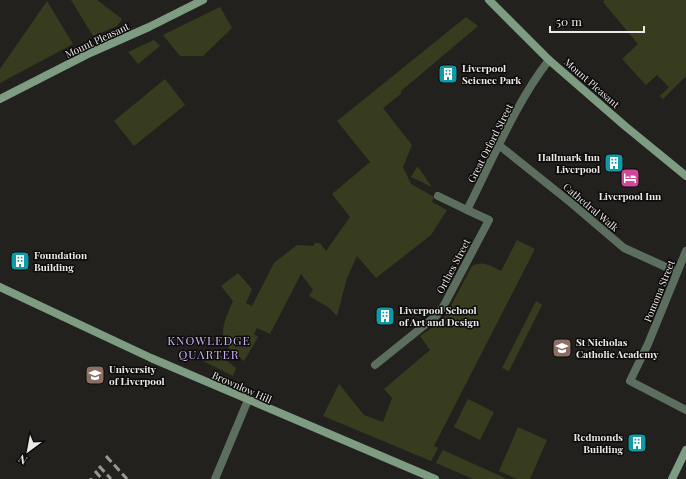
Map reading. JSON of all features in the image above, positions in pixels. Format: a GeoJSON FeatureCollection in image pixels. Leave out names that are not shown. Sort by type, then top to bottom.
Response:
{"type":"FeatureCollection","features":[{"type":"Feature","properties":{"kind":"street","name":"Mount Pleasant"},"geometry":{"type":"LineString","coordinates":[[0,99],[90,53],[149,27],[203,0]]}},
{"type":"Feature","properties":{"kind":"street","name":"Mount Pleasant"},"geometry":{"type":"LineString","coordinates":[[489,0],[549,60],[686,176]]}},
{"type":"Feature","properties":{"kind":"street","name":"Great Orford Street"},"geometry":{"type":"LineString","coordinates":[[467,210],[539,73],[549,60]]}},
{"type":"Feature","properties":{"kind":"street","name":"Cathedral Walk"},"geometry":{"type":"LineString","coordinates":[[500,146],[570,202],[624,248],[677,272]]}},
{"type":"Feature","properties":{"kind":"street"},"geometry":{"type":"LineString","coordinates":[[438,196],[467,210]]}},
{"type":"Feature","properties":{"kind":"street","name":"Orthes Street"},"geometry":{"type":"LineString","coordinates":[[375,365],[436,316],[443,307],[489,220],[467,210]]}},
{"type":"Feature","properties":{"kind":"street","name":"Pomona Street"},"geometry":{"type":"LineString","coordinates":[[686,251],[651,337],[630,381],[686,410]]}},
{"type":"Feature","properties":{"kind":"street","name":"Brownlow Hill"},"geometry":{"type":"LineString","coordinates":[[0,287],[151,358],[435,479]]}},
{"type":"Feature","properties":{"kind":"street"},"geometry":{"type":"LineString","coordinates":[[215,479],[248,400]]}},
{"type":"Feature","properties":{"kind":"street"},"geometry":{"type":"LineString","coordinates":[[672,479],[686,450]]}},
{"type":"Feature","properties":{"kind":"green space"},"geometry":{"type":"Polygon","coordinates":[[[71,0],[97,0],[122,19],[117,26],[93,36],[71,0]]]}},
{"type":"Feature","properties":{"kind":"green space"},"geometry":{"type":"Polygon","coordinates":[[[605,0],[686,0],[686,76],[663,99],[660,96],[669,87],[657,75],[646,85],[622,59],[638,44],[603,2],[605,0]]]}},
{"type":"Feature","properties":{"kind":"green space"},"geometry":{"type":"Polygon","coordinates":[[[47,1],[73,44],[0,83],[0,69],[47,1]]]}},
{"type":"Feature","properties":{"kind":"green space"},"geometry":{"type":"Polygon","coordinates":[[[220,7],[232,28],[203,56],[180,56],[163,35],[220,7]]]}},
{"type":"Feature","properties":{"kind":"green space"},"geometry":{"type":"Polygon","coordinates":[[[466,17],[478,26],[383,108],[412,145],[403,167],[411,184],[434,197],[432,202],[447,210],[431,235],[376,278],[357,256],[347,278],[337,316],[328,307],[309,296],[313,290],[301,274],[270,334],[257,328],[254,334],[258,337],[244,361],[229,348],[223,335],[225,320],[233,301],[221,286],[238,273],[252,289],[246,303],[252,306],[274,263],[297,245],[313,246],[315,243],[320,243],[326,251],[350,217],[332,194],[370,162],[337,121],[466,17]]]}},
{"type":"Feature","properties":{"kind":"green space"},"geometry":{"type":"Polygon","coordinates":[[[154,40],[160,46],[138,64],[128,52],[154,40]]]}},
{"type":"Feature","properties":{"kind":"green space"},"geometry":{"type":"Polygon","coordinates":[[[165,79],[185,105],[134,146],[114,121],[165,79]]]}},
{"type":"Feature","properties":{"kind":"green space"},"geometry":{"type":"Polygon","coordinates":[[[418,167],[432,187],[411,177],[418,167]]]}},
{"type":"Feature","properties":{"kind":"green space"},"geometry":{"type":"Polygon","coordinates":[[[517,240],[535,249],[434,446],[438,448],[431,461],[323,416],[339,384],[364,415],[383,422],[392,398],[384,389],[430,350],[420,336],[440,322],[446,315],[472,266],[476,264],[484,264],[501,271],[517,240]]]}},
{"type":"Feature","properties":{"kind":"green space"},"geometry":{"type":"Polygon","coordinates":[[[536,301],[542,305],[509,371],[502,368],[536,301]]]}},
{"type":"Feature","properties":{"kind":"green space"},"geometry":{"type":"Polygon","coordinates":[[[221,356],[236,368],[233,376],[201,360],[221,356]]]}},
{"type":"Feature","properties":{"kind":"green space"},"geometry":{"type":"Polygon","coordinates":[[[468,399],[494,412],[480,440],[454,427],[468,399]]]}},
{"type":"Feature","properties":{"kind":"green space"},"geometry":{"type":"Polygon","coordinates":[[[518,427],[547,440],[530,479],[517,479],[499,471],[518,427]]]}},
{"type":"Feature","properties":{"kind":"green space"},"geometry":{"type":"Polygon","coordinates":[[[443,450],[507,479],[473,479],[436,463],[443,450]]]}},
{"type":"Feature","properties":{"kind":"railway"},"geometry":{"type":"LineString","coordinates":[[106,456],[127,479]]}},
{"type":"Feature","properties":{"kind":"railway"},"geometry":{"type":"LineString","coordinates":[[99,466],[111,479]]}},
{"type":"Feature","properties":{"kind":"railway"},"geometry":{"type":"LineString","coordinates":[[95,471],[102,479]]}},
{"type":"Feature","properties":{"kind":"place","name":"Liverpool Science Park"},"geometry":{"type":"Point","coordinates":[448,74]}},
{"type":"Feature","properties":{"kind":"place","name":"Hallmark Inn Liverpool"},"geometry":{"type":"Point","coordinates":[614,163]}},
{"type":"Feature","properties":{"kind":"place","name":"Liverpool Inn"},"geometry":{"type":"Point","coordinates":[630,178]}},
{"type":"Feature","properties":{"kind":"place","name":"Foundation Building"},"geometry":{"type":"Point","coordinates":[20,261]}},
{"type":"Feature","properties":{"kind":"place","name":"Liverpool School of Art and Design"},"geometry":{"type":"Point","coordinates":[385,316]}},
{"type":"Feature","properties":{"kind":"place","name":"St Nicholas Catholic Academy"},"geometry":{"type":"Point","coordinates":[562,348]}},
{"type":"Feature","properties":{"kind":"place","name":"University of Liverpool"},"geometry":{"type":"Point","coordinates":[95,375]}},
{"type":"Feature","properties":{"kind":"place","name":"Redmonds Building"},"geometry":{"type":"Point","coordinates":[637,443]}},
{"type":"Feature","properties":{"kind":"district","name":"KNOWLEDGE QUARTER"},"geometry":{"type":"Point","coordinates":[209,348]}}]}
